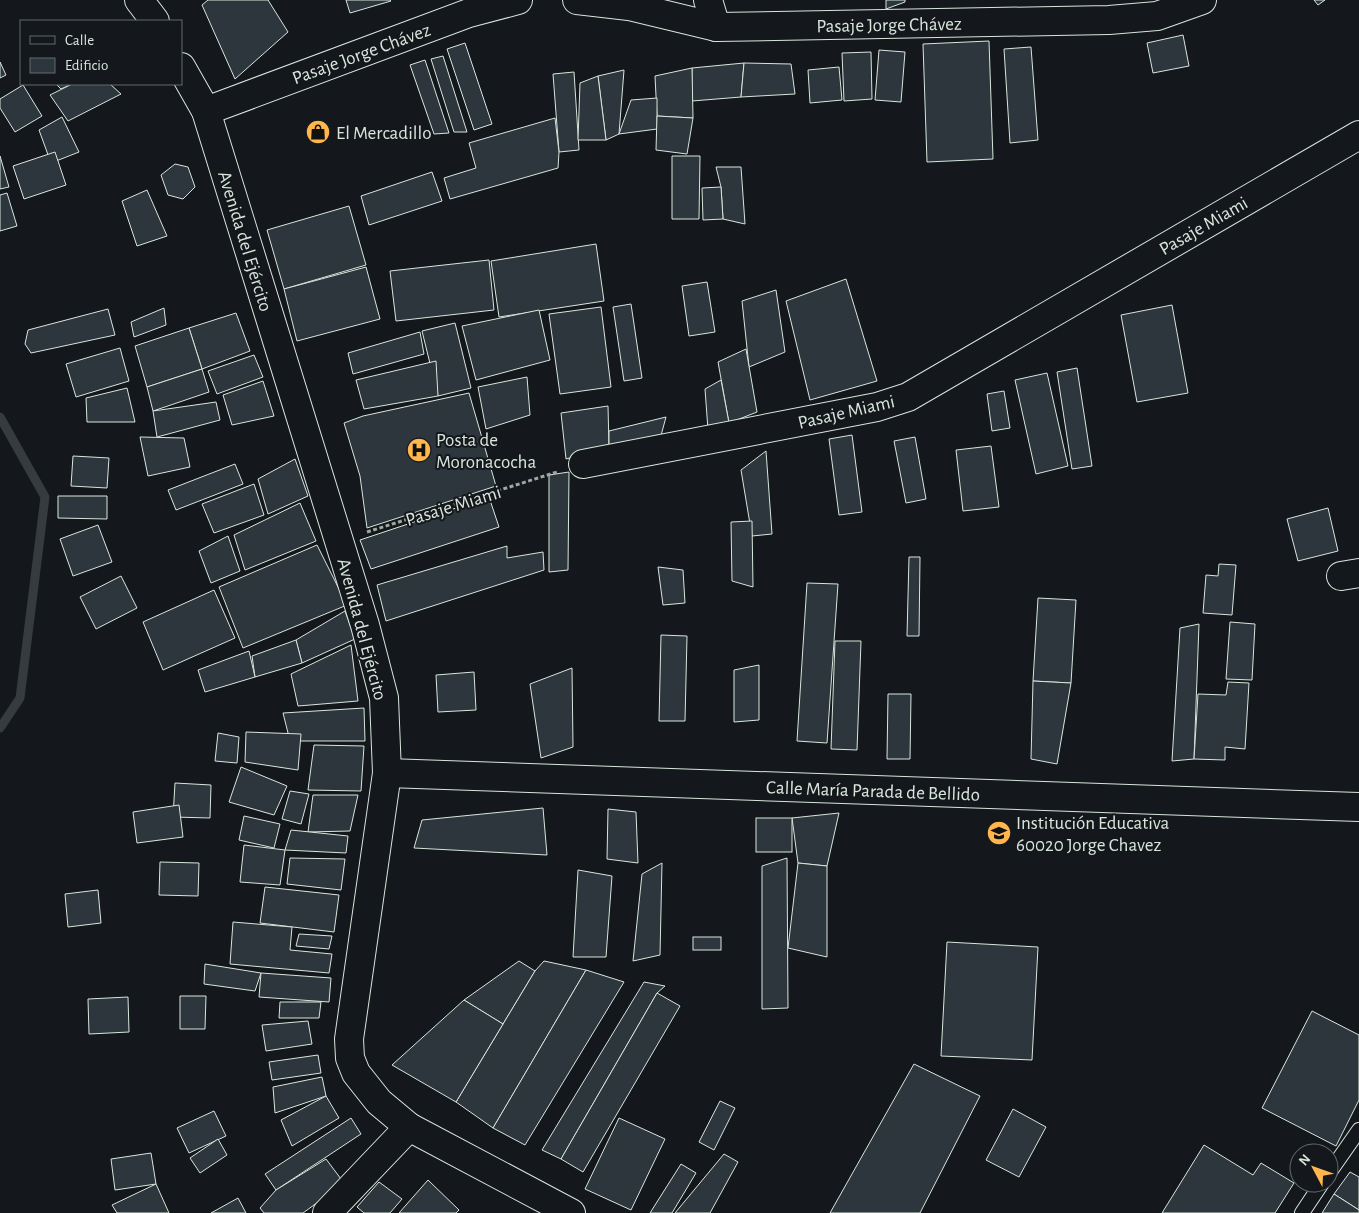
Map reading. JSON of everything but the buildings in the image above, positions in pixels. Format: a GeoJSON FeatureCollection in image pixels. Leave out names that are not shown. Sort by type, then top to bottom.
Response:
{"type":"FeatureCollection","features":[{"type":"Feature","properties":{"kind":"street"},"geometry":{"type":"LineString","coordinates":[[139,0],[154,20]]}},
{"type":"Feature","properties":{"kind":"street","name":"Pasaje Jorge Chávez"},"geometry":{"type":"LineString","coordinates":[[206,111],[469,13],[518,0]]}},
{"type":"Feature","properties":{"kind":"street","name":"Pasaje Jorge Chávez"},"geometry":{"type":"LineString","coordinates":[[577,0],[629,6],[716,27],[1110,20],[1157,16],[1202,0]]}},
{"type":"Feature","properties":{"kind":"street"},"geometry":{"type":"LineString","coordinates":[[708,0],[716,27]]}},
{"type":"Feature","properties":{"kind":"street","name":"Avenida del Ejército"},"geometry":{"type":"LineString","coordinates":[[182,69],[206,111],[365,625],[384,698],[387,773],[349,1038],[350,1058],[356,1074],[379,1102],[408,1127],[571,1213]]}},
{"type":"Feature","properties":{"kind":"street","name":"Pasaje Miami"},"geometry":{"type":"LineString","coordinates":[[583,464],[877,407],[908,397],[1359,135]]}},
{"type":"Feature","properties":{"kind":"street","name":"Calle María Parada de Bellido"},"geometry":{"type":"LineString","coordinates":[[387,773],[1359,806]]}},
{"type":"Feature","properties":{"kind":"street"},"geometry":{"type":"LineString","coordinates":[[327,1213],[408,1127]]}},
{"type":"Feature","properties":{"kind":"lane"},"geometry":{"type":"LineString","coordinates":[[1339,1159],[1359,1130]]}},
{"type":"Feature","properties":{"kind":"lane"},"geometry":{"type":"LineString","coordinates":[[1302,1213],[1315,1193]]}},
{"type":"Feature","properties":{"kind":"path","name":"Pasaje Miami"},"geometry":{"type":"LineString","coordinates":[[338,540],[583,464]]}},
{"type":"Feature","properties":{"kind":"waterway"},"geometry":{"type":"LineString","coordinates":[[0,417],[45,497],[20,698],[0,728]]}},
{"type":"Feature","properties":{"kind":"place","name":"El Mercadillo"},"geometry":{"type":"Point","coordinates":[318,132]}},
{"type":"Feature","properties":{"kind":"place","name":"Posta de Moronacocha"},"geometry":{"type":"Point","coordinates":[419,450]}},
{"type":"Feature","properties":{"kind":"place","name":"Institución Educativa 60020 Jorge Chavez"},"geometry":{"type":"Point","coordinates":[999,833]}}]}
